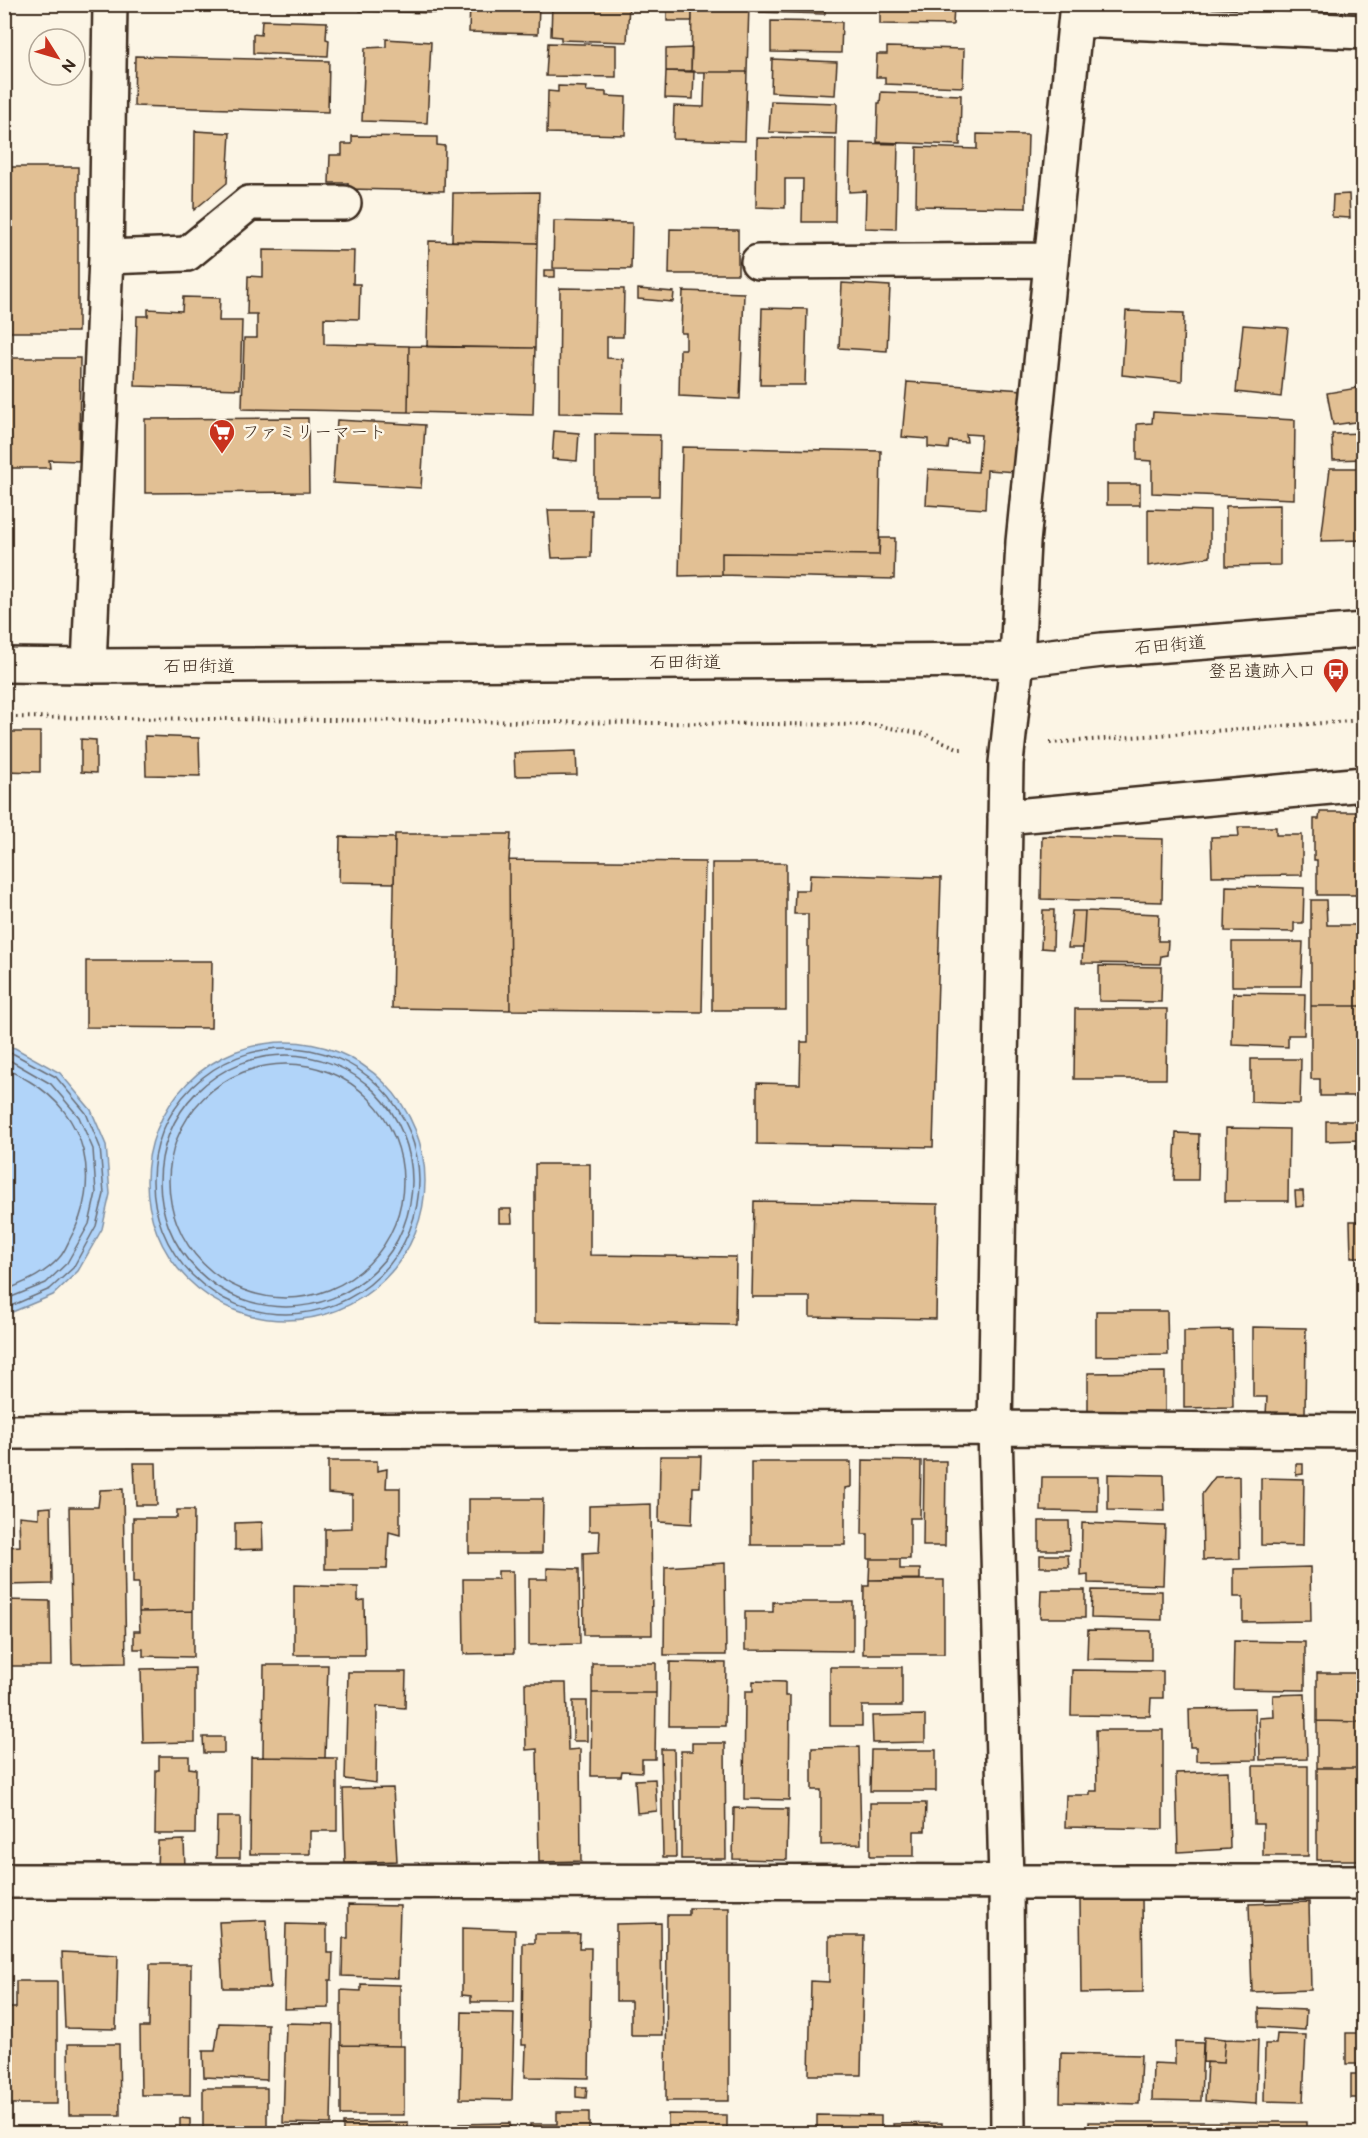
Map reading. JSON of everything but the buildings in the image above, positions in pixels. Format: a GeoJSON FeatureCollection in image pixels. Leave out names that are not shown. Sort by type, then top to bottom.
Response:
{"type":"FeatureCollection","features":[{"type":"Feature","properties":{"kind":"street"},"geometry":{"type":"LineString","coordinates":[[89,666],[106,257],[110,4]]}},
{"type":"Feature","properties":{"kind":"street"},"geometry":{"type":"LineString","coordinates":[[1008,2133],[1006,1882],[995,1428],[1007,746],[1017,660],[1023,542],[1076,12],[1364,32]]}},
{"type":"Feature","properties":{"kind":"street"},"geometry":{"type":"LineString","coordinates":[[106,257],[187,254],[249,203],[344,203]]}},
{"type":"Feature","properties":{"kind":"street"},"geometry":{"type":"LineString","coordinates":[[758,262],[1051,260]]}},
{"type":"Feature","properties":{"kind":"street","name":"石田街道"},"geometry":{"type":"LineString","coordinates":[[4,665],[1017,660],[1102,650],[1364,630]]}},
{"type":"Feature","properties":{"kind":"street"},"geometry":{"type":"LineString","coordinates":[[1005,817],[1364,784]]}},
{"type":"Feature","properties":{"kind":"street"},"geometry":{"type":"LineString","coordinates":[[4,1432],[995,1428],[1364,1431]]}},
{"type":"Feature","properties":{"kind":"street"},"geometry":{"type":"LineString","coordinates":[[4,1881],[1364,1882]]}},
{"type":"Feature","properties":{"kind":"path"},"geometry":{"type":"LineString","coordinates":[[4,717],[874,725],[924,734],[960,749],[1364,720]]}},
{"type":"Feature","properties":{"kind":"water"},"geometry":{"type":"Polygon","coordinates":[[[300,1042],[339,1052],[352,1058],[385,1082],[402,1104],[415,1128],[423,1154],[425,1181],[423,1208],[415,1234],[402,1258],[385,1280],[363,1297],[339,1310],[300,1320],[272,1320],[233,1310],[220,1304],[187,1280],[178,1269],[163,1247],[149,1208],[147,1167],[157,1128],[163,1115],[187,1082],[198,1073],[220,1058],[259,1044],[300,1042]]]}},
{"type":"Feature","properties":{"kind":"water"},"geometry":{"type":"Polygon","coordinates":[[[5,1046],[15,1048],[60,1073],[91,1110],[106,1145],[110,1194],[102,1229],[78,1271],[53,1295],[5,1315],[5,1046]]]}},
{"type":"Feature","properties":{"kind":"place","name":"ファミリーマート"},"geometry":{"type":"Point","coordinates":[222,455]}},
{"type":"Feature","properties":{"kind":"place","name":"登呂遺跡入口"},"geometry":{"type":"Point","coordinates":[1336,694]}}]}
